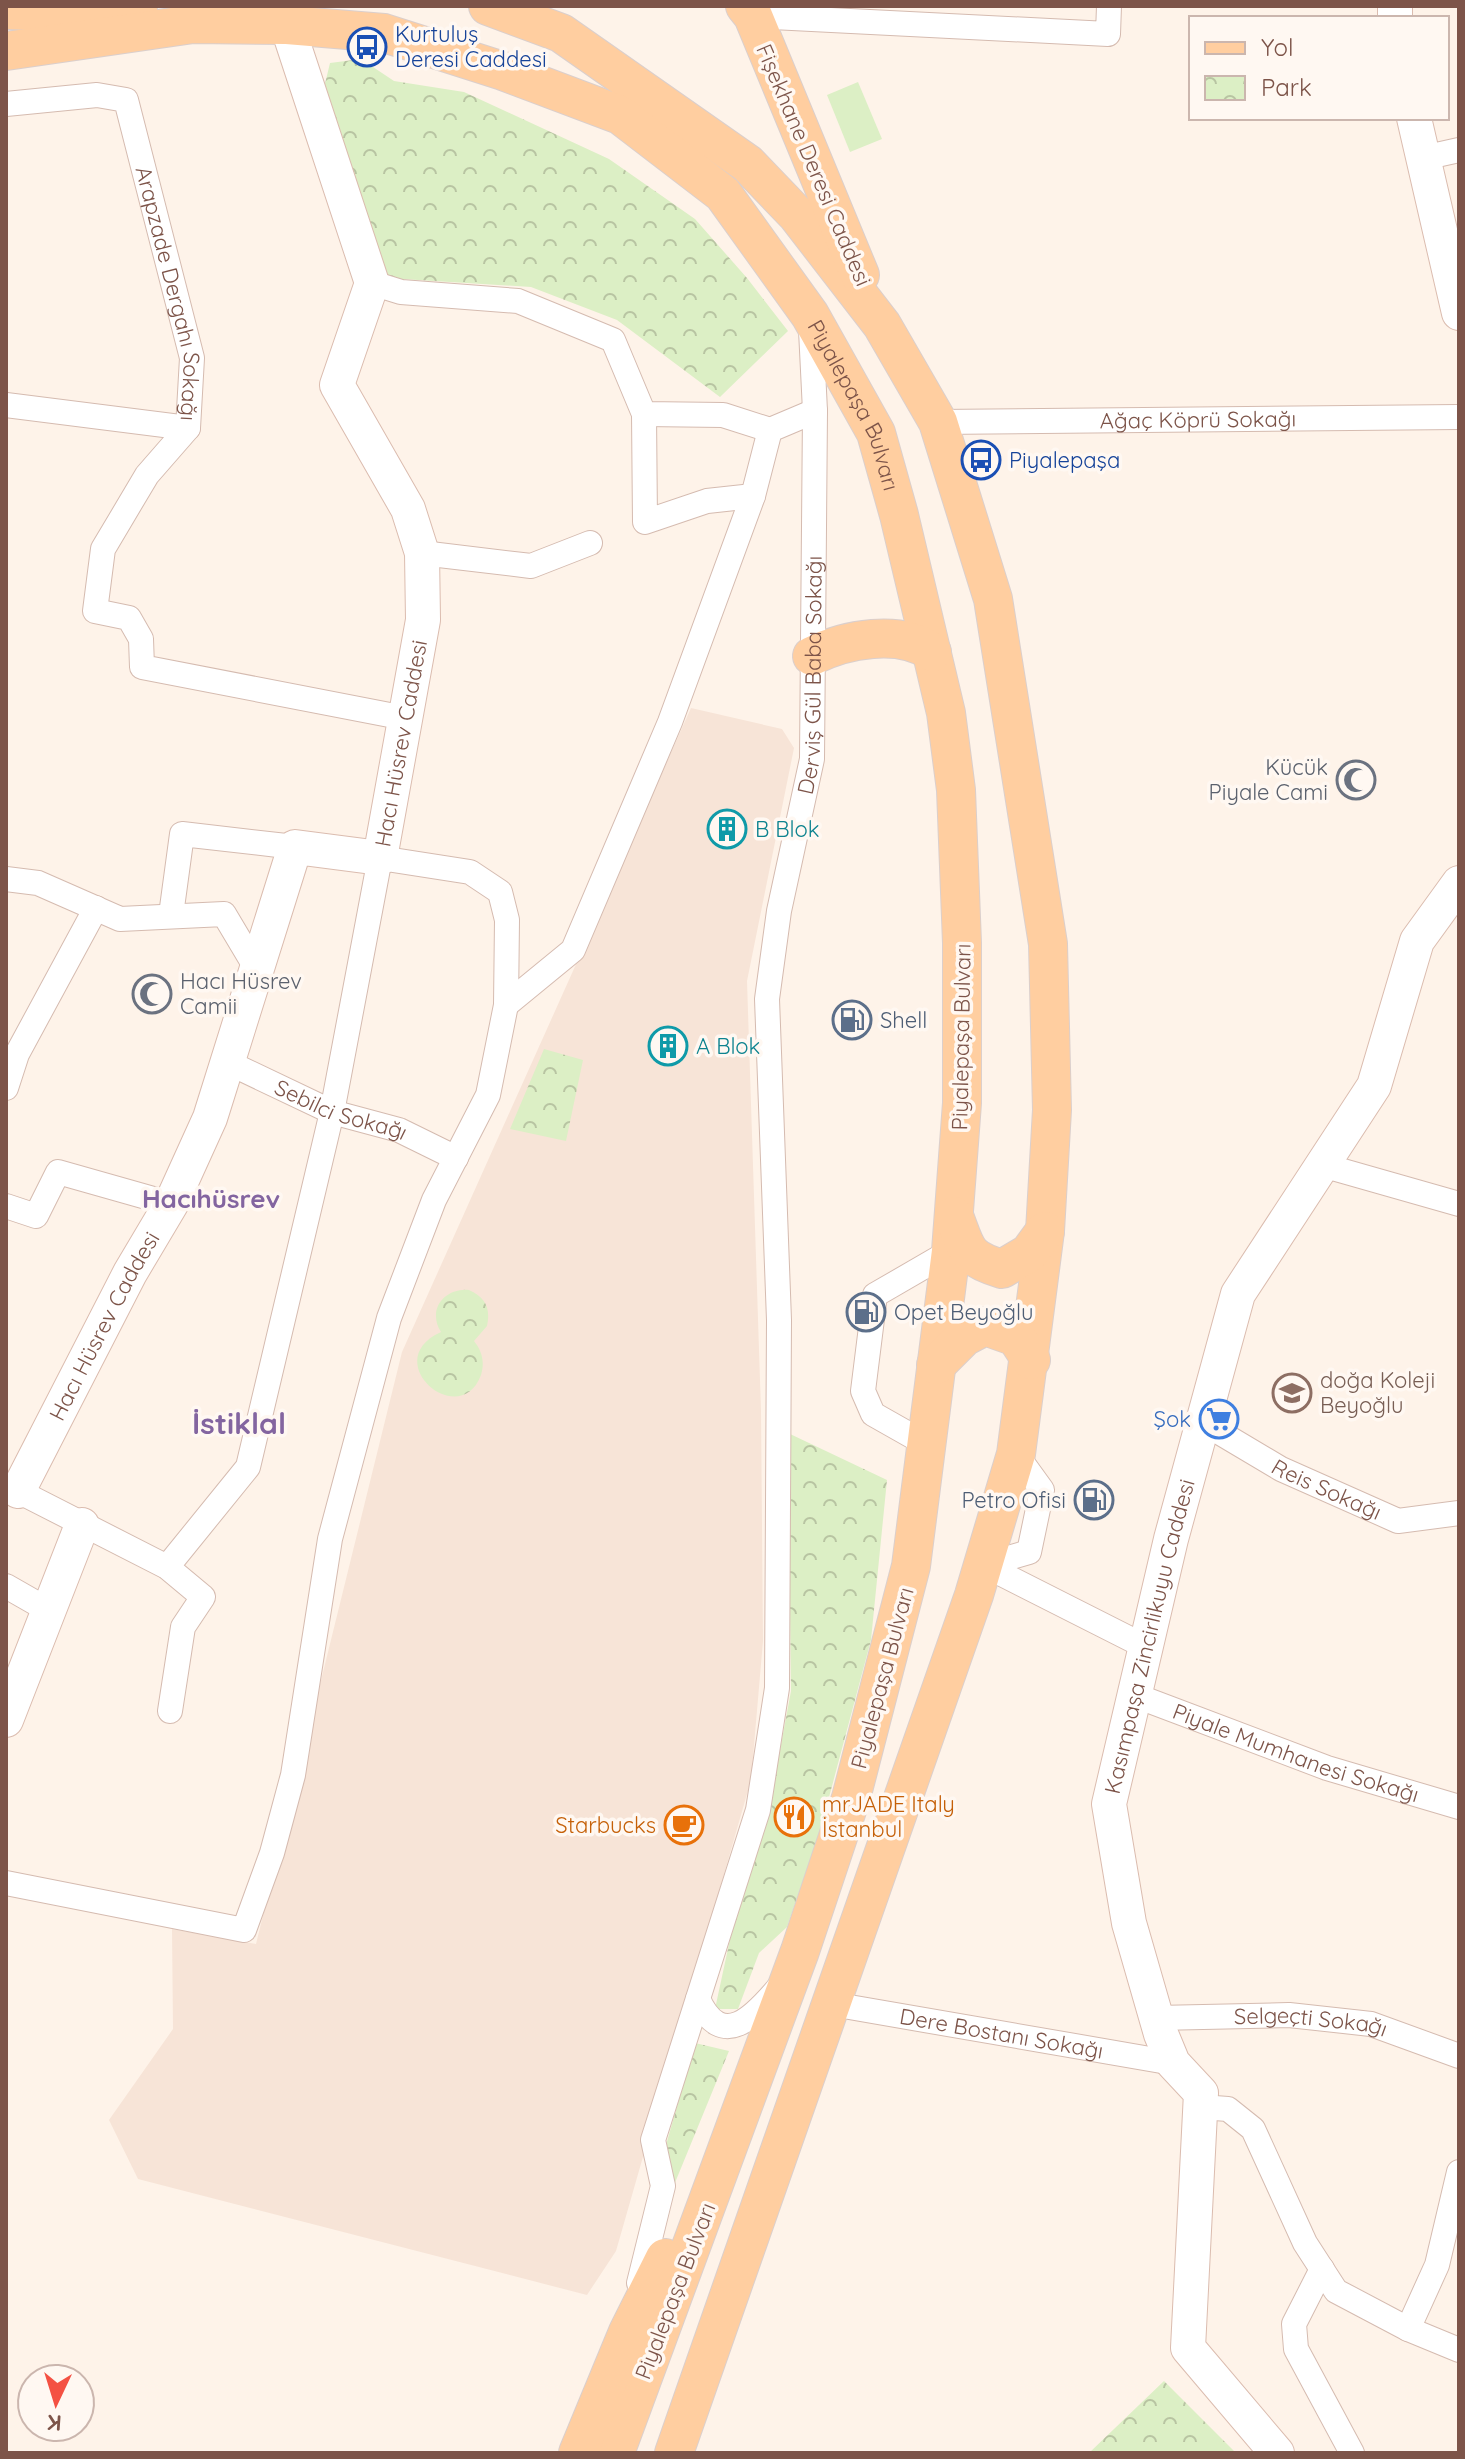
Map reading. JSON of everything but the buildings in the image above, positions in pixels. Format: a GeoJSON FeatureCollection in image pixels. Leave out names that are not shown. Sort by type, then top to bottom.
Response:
{"type":"FeatureCollection","features":[{"type":"Feature","properties":{"kind":"main road"},"geometry":{"type":"LineString","coordinates":[[488,6],[561,33],[748,164],[797,215],[882,325],[938,422],[993,599],[1048,944],[1052,1110],[1045,1231],[1031,1360],[1016,1454],[984,1565],[674,2453]]}},
{"type":"Feature","properties":{"kind":"main road","name":"Fişekhane Deresi Caddesi"},"geometry":{"type":"LineString","coordinates":[[750,9],[882,325]]}},
{"type":"Feature","properties":{"kind":"main road"},"geometry":{"type":"LineString","coordinates":[[6,10],[127,13],[193,24]]}},
{"type":"Feature","properties":{"kind":"main road"},"geometry":{"type":"LineString","coordinates":[[6,51],[193,24]]}},
{"type":"Feature","properties":{"kind":"main road","name":"Piyalepaşa Bulvarı"},"geometry":{"type":"LineString","coordinates":[[193,24],[287,25],[384,33],[503,71],[620,115],[723,194],[810,315],[876,433],[946,713],[956,790],[962,943],[962,1103],[951,1251],[911,1566],[851,1798],[793,1970],[615,2453]]}},
{"type":"Feature","properties":{"kind":"main road"},"geometry":{"type":"LineString","coordinates":[[812,656],[835,644],[900,639],[921,643],[932,652]]}},
{"type":"Feature","properties":{"kind":"main road"},"geometry":{"type":"LineString","coordinates":[[954,1214],[969,1254],[978,1262],[1002,1269],[1029,1253],[1045,1231]]}},
{"type":"Feature","properties":{"kind":"main road"},"geometry":{"type":"LineString","coordinates":[[936,1365],[964,1337],[985,1326],[1005,1330],[1016,1337],[1031,1360]]}},
{"type":"Feature","properties":{"kind":"main road"},"geometry":{"type":"LineString","coordinates":[[578,2453],[628,2332],[696,2199],[727,2152]]}},
{"type":"Feature","properties":{"kind":"street"},"geometry":{"type":"LineString","coordinates":[[750,9],[1108,34],[1109,6]]}},
{"type":"Feature","properties":{"kind":"street"},"geometry":{"type":"LineString","coordinates":[[287,25],[372,283],[401,292],[518,301],[613,340],[644,414],[645,522],[707,501],[753,496]]}},
{"type":"Feature","properties":{"kind":"street","name":"Arapzade Dergahı Sokağı"},"geometry":{"type":"LineString","coordinates":[[6,104],[97,95],[126,100],[192,358],[188,428],[147,475],[103,549],[95,611],[129,618],[141,639],[142,667],[405,718]]}},
{"type":"Feature","properties":{"kind":"street"},"geometry":{"type":"LineString","coordinates":[[1414,120],[1459,313]]}},
{"type":"Feature","properties":{"kind":"street"},"geometry":{"type":"LineString","coordinates":[[1423,158],[1459,150]]}},
{"type":"Feature","properties":{"kind":"street","name":"Hacı Hüsrev Caddesi"},"geometry":{"type":"LineString","coordinates":[[18,1491],[130,1273],[171,1204],[210,1118],[295,847],[380,858],[423,620],[422,553],[408,509],[337,385],[372,283]]}},
{"type":"Feature","properties":{"kind":"street","name":"Derviş Gül Baba Sokağı"},"geometry":{"type":"LineString","coordinates":[[628,2332],[663,2186],[653,2140],[758,1810],[777,1688],[779,1320],[767,999],[779,911],[812,759],[815,411],[810,315]]}},
{"type":"Feature","properties":{"kind":"street"},"geometry":{"type":"LineString","coordinates":[[6,405],[188,428]]}},
{"type":"Feature","properties":{"kind":"street"},"geometry":{"type":"LineString","coordinates":[[644,414],[723,415],[770,430],[815,411]]}},
{"type":"Feature","properties":{"kind":"street","name":"Ağaç Köprü Sokağı"},"geometry":{"type":"LineString","coordinates":[[938,422],[1459,417]]}},
{"type":"Feature","properties":{"kind":"street"},"geometry":{"type":"LineString","coordinates":[[506,1005],[573,950],[670,722],[753,496],[770,430]]}},
{"type":"Feature","properties":{"kind":"street"},"geometry":{"type":"LineString","coordinates":[[422,553],[531,566],[590,543]]}},
{"type":"Feature","properties":{"kind":"street"},"geometry":{"type":"LineString","coordinates":[[171,915],[182,834],[295,847]]}},
{"type":"Feature","properties":{"kind":"street"},"geometry":{"type":"LineString","coordinates":[[6,1883],[244,1930],[272,1853],[293,1775],[330,1539],[389,1318],[434,1200],[488,1095],[506,1005],[507,920],[500,892],[470,872],[380,858],[332,1112],[248,1467],[167,1567]]}},
{"type":"Feature","properties":{"kind":"street"},"geometry":{"type":"LineString","coordinates":[[6,879],[38,883],[120,919],[224,914],[258,971]]}},
{"type":"Feature","properties":{"kind":"street","name":"Kasımpaşa Zincirlikuyu Caddesi"},"geometry":{"type":"LineString","coordinates":[[1201,2107],[1201,2093],[1173,2063],[1157,2018],[1129,1923],[1109,1804],[1202,1422],[1238,1294],[1374,1086],[1417,941],[1459,883]]}},
{"type":"Feature","properties":{"kind":"street"},"geometry":{"type":"LineString","coordinates":[[6,1088],[12,1052],[96,908]]}},
{"type":"Feature","properties":{"kind":"street","name":"Sebilci Sokağı"},"geometry":{"type":"LineString","coordinates":[[227,1062],[332,1112],[399,1130],[456,1158]]}},
{"type":"Feature","properties":{"kind":"street"},"geometry":{"type":"LineString","coordinates":[[1322,1165],[1459,1204]]}},
{"type":"Feature","properties":{"kind":"street"},"geometry":{"type":"LineString","coordinates":[[6,1206],[36,1216],[58,1172],[171,1204]]}},
{"type":"Feature","properties":{"kind":"street"},"geometry":{"type":"LineString","coordinates":[[926,1444],[873,1414],[863,1391],[873,1308],[875,1295],[951,1251]]}},
{"type":"Feature","properties":{"kind":"street","name":"Reis Sokağı"},"geometry":{"type":"LineString","coordinates":[[1202,1422],[1281,1469],[1398,1521],[1459,1513]]}},
{"type":"Feature","properties":{"kind":"street"},"geometry":{"type":"LineString","coordinates":[[18,1491],[167,1567],[203,1597],[183,1627],[170,1711]]}},
{"type":"Feature","properties":{"kind":"street"},"geometry":{"type":"LineString","coordinates":[[6,1720],[82,1525]]}},
{"type":"Feature","properties":{"kind":"street"},"geometry":{"type":"LineString","coordinates":[[984,1565],[1146,1647]]}},
{"type":"Feature","properties":{"kind":"street"},"geometry":{"type":"LineString","coordinates":[[6,1586],[48,1610]]}},
{"type":"Feature","properties":{"kind":"street","name":"Piyale Mumhanesi Sokağı"},"geometry":{"type":"LineString","coordinates":[[1134,1695],[1327,1768],[1459,1807]]}},
{"type":"Feature","properties":{"kind":"street"},"geometry":{"type":"LineString","coordinates":[[698,1999],[706,2018],[718,2027],[732,2027],[764,2005],[793,1970]]}},
{"type":"Feature","properties":{"kind":"street","name":"Dere Bostanı Sokağı"},"geometry":{"type":"LineString","coordinates":[[832,2004],[1173,2063]]}},
{"type":"Feature","properties":{"kind":"street","name":"Selgeçti Sokağı"},"geometry":{"type":"LineString","coordinates":[[1157,2018],[1289,2015],[1371,2024],[1459,2056]]}},
{"type":"Feature","properties":{"kind":"street"},"geometry":{"type":"LineString","coordinates":[[1277,2453],[1188,2348],[1201,2107],[1228,2109],[1253,2129],[1305,2243],[1336,2291],[1408,2329],[1459,2350]]}},
{"type":"Feature","properties":{"kind":"street"},"geometry":{"type":"LineString","coordinates":[[1408,2329],[1437,2265],[1459,2172]]}},
{"type":"Feature","properties":{"kind":"street"},"geometry":{"type":"LineString","coordinates":[[1322,2269],[1294,2324],[1296,2349],[1352,2453]]}},
{"type":"Feature","properties":{"kind":"shaded area"},"geometry":{"type":"Polygon","coordinates":[[[691,708],[782,729],[794,748],[747,981],[761,1411],[763,1641],[751,1780],[616,2251],[587,2295],[138,2179],[109,2120],[173,2029],[172,1929],[256,1944],[402,1352],[691,708]]]}},
{"type":"Feature","properties":{"kind":"green space"},"geometry":{"type":"Polygon","coordinates":[[[361,59],[394,81],[464,92],[609,159],[695,219],[788,331],[720,397],[617,320],[531,287],[386,278],[323,92],[330,63],[361,59]]]}},
{"type":"Feature","properties":{"kind":"green space"},"geometry":{"type":"Polygon","coordinates":[[[858,82],[882,139],[850,152],[827,95],[858,82]]]}},
{"type":"Feature","properties":{"kind":"green space"},"geometry":{"type":"Polygon","coordinates":[[[544,1049],[583,1060],[566,1141],[510,1129],[544,1049]]]}},
{"type":"Feature","properties":{"kind":"green space"},"geometry":{"type":"Polygon","coordinates":[[[469,1290],[483,1300],[488,1314],[487,1326],[474,1341],[482,1357],[481,1375],[471,1391],[457,1396],[442,1394],[429,1386],[420,1373],[417,1359],[423,1345],[441,1332],[436,1316],[440,1302],[452,1293],[469,1290]]]}},
{"type":"Feature","properties":{"kind":"green space"},"geometry":{"type":"Polygon","coordinates":[[[788,1433],[887,1480],[871,1640],[820,1831],[787,1927],[759,1953],[738,2009],[715,2009],[732,1930],[771,1798],[791,1691],[788,1433]]]}},
{"type":"Feature","properties":{"kind":"green space"},"geometry":{"type":"Polygon","coordinates":[[[695,2043],[729,2051],[672,2190],[664,2152],[695,2043]]]}},
{"type":"Feature","properties":{"kind":"green space"},"geometry":{"type":"Polygon","coordinates":[[[1164,2381],[1236,2453],[1089,2453],[1164,2381]]]}},
{"type":"Feature","properties":{"kind":"place","name":"Kurtuluş Deresi Caddesi"},"geometry":{"type":"Point","coordinates":[367,47]}},
{"type":"Feature","properties":{"kind":"place","name":"Piyalepaşa"},"geometry":{"type":"Point","coordinates":[981,460]}},
{"type":"Feature","properties":{"kind":"place","name":"Kücük Piyale Cami"},"geometry":{"type":"Point","coordinates":[1356,780]}},
{"type":"Feature","properties":{"kind":"place","name":"B Blok"},"geometry":{"type":"Point","coordinates":[727,829]}},
{"type":"Feature","properties":{"kind":"place","name":"Hacı Hüsrev Camii"},"geometry":{"type":"Point","coordinates":[152,994]}},
{"type":"Feature","properties":{"kind":"place","name":"Shell"},"geometry":{"type":"Point","coordinates":[852,1020]}},
{"type":"Feature","properties":{"kind":"place","name":"A Blok"},"geometry":{"type":"Point","coordinates":[668,1046]}},
{"type":"Feature","properties":{"kind":"place","name":"Opet Beyoğlu"},"geometry":{"type":"Point","coordinates":[866,1312]}},
{"type":"Feature","properties":{"kind":"place","name":"doğa Koleji Beyoğlu"},"geometry":{"type":"Point","coordinates":[1292,1393]}},
{"type":"Feature","properties":{"kind":"place","name":"Şok"},"geometry":{"type":"Point","coordinates":[1219,1419]}},
{"type":"Feature","properties":{"kind":"place","name":"Petro Ofisi"},"geometry":{"type":"Point","coordinates":[1094,1500]}},
{"type":"Feature","properties":{"kind":"place","name":"mrJADE Italy İstanbul"},"geometry":{"type":"Point","coordinates":[794,1817]}},
{"type":"Feature","properties":{"kind":"place","name":"Starbucks"},"geometry":{"type":"Point","coordinates":[684,1825]}},
{"type":"Feature","properties":{"kind":"district","name":"Hacıhüsrev"},"geometry":{"type":"Point","coordinates":[211,1199]}},
{"type":"Feature","properties":{"kind":"district","name":"İstiklal"},"geometry":{"type":"Point","coordinates":[239,1424]}}]}
